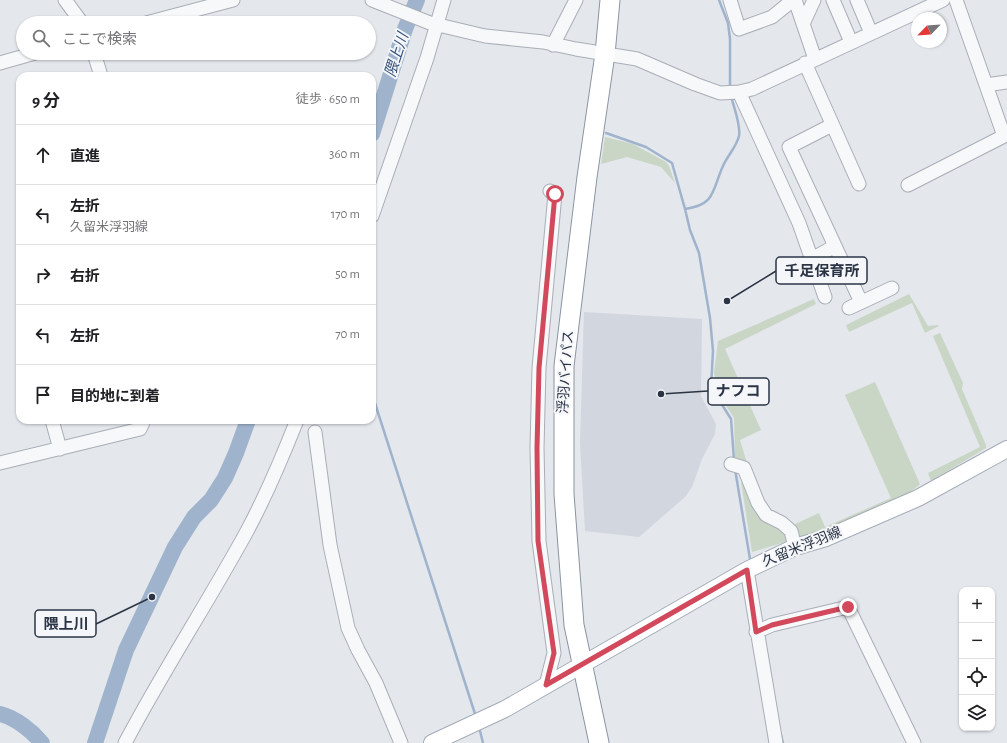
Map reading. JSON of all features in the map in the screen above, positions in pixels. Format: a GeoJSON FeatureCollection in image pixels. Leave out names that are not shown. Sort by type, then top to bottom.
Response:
{"type":"FeatureCollection","features":[{"type":"Feature","properties":{"kind":"highway","name":"浮羽バイパス"},"geometry":{"type":"LineString","coordinates":[[599,743],[574,625],[564,494],[564,366],[587,178],[605,54],[610,0]]}},
{"type":"Feature","properties":{"kind":"main road","name":"久留米浮羽線"},"geometry":{"type":"LineString","coordinates":[[432,743],[506,709],[747,570],[795,547],[826,538],[918,498],[1007,449]]}},
{"type":"Feature","properties":{"kind":"street"},"geometry":{"type":"LineString","coordinates":[[65,0],[77,16]]}},
{"type":"Feature","properties":{"kind":"street"},"geometry":{"type":"LineString","coordinates":[[172,16],[233,0]]}},
{"type":"Feature","properties":{"kind":"street"},"geometry":{"type":"LineString","coordinates":[[372,0],[433,24],[485,36],[538,41],[553,45],[637,59],[707,90],[720,93],[739,92],[760,85],[944,0]]}},
{"type":"Feature","properties":{"kind":"street"},"geometry":{"type":"LineString","coordinates":[[376,205],[427,58],[433,24],[444,0]]}},
{"type":"Feature","properties":{"kind":"street"},"geometry":{"type":"LineString","coordinates":[[553,45],[576,0]]}},
{"type":"Feature","properties":{"kind":"street"},"geometry":{"type":"LineString","coordinates":[[730,0],[739,29],[772,17],[794,0],[803,24],[810,61],[832,125],[859,184]]}},
{"type":"Feature","properties":{"kind":"street"},"geometry":{"type":"LineString","coordinates":[[803,24],[814,0]]}},
{"type":"Feature","properties":{"kind":"street"},"geometry":{"type":"LineString","coordinates":[[833,0],[851,42]]}},
{"type":"Feature","properties":{"kind":"street"},"geometry":{"type":"LineString","coordinates":[[857,0],[871,33]]}},
{"type":"Feature","properties":{"kind":"street"},"geometry":{"type":"LineString","coordinates":[[908,185],[1004,136],[956,0]]}},
{"type":"Feature","properties":{"kind":"street"},"geometry":{"type":"LineString","coordinates":[[0,63],[16,58]]}},
{"type":"Feature","properties":{"kind":"street"},"geometry":{"type":"LineString","coordinates":[[96,60],[100,72]]}},
{"type":"Feature","properties":{"kind":"street"},"geometry":{"type":"LineString","coordinates":[[986,85],[1007,82]]}},
{"type":"Feature","properties":{"kind":"street"},"geometry":{"type":"LineString","coordinates":[[739,92],[799,223],[825,297]]}},
{"type":"Feature","properties":{"kind":"street"},"geometry":{"type":"LineString","coordinates":[[832,125],[789,147],[835,246],[855,305],[892,288]]}},
{"type":"Feature","properties":{"kind":"street"},"geometry":{"type":"LineString","coordinates":[[546,685],[554,653],[538,541],[537,448],[539,368],[555,194],[550,191]]}},
{"type":"Feature","properties":{"kind":"street"},"geometry":{"type":"LineString","coordinates":[[812,259],[835,246]]}},
{"type":"Feature","properties":{"kind":"street"},"geometry":{"type":"LineString","coordinates":[[53,424],[60,449]]}},
{"type":"Feature","properties":{"kind":"street"},"geometry":{"type":"LineString","coordinates":[[0,463],[140,429],[142,424]]}},
{"type":"Feature","properties":{"kind":"street"},"geometry":{"type":"LineString","coordinates":[[125,743],[153,691],[246,533],[268,491],[295,424]]}},
{"type":"Feature","properties":{"kind":"street"},"geometry":{"type":"LineString","coordinates":[[315,432],[330,545],[348,628],[376,683],[401,743]]}},
{"type":"Feature","properties":{"kind":"street"},"geometry":{"type":"LineString","coordinates":[[735,465],[744,468],[758,503],[766,515],[782,523],[791,531],[795,547]]}},
{"type":"Feature","properties":{"kind":"street"},"geometry":{"type":"LineString","coordinates":[[747,570],[756,632],[776,743]]}},
{"type":"Feature","properties":{"kind":"street"},"geometry":{"type":"LineString","coordinates":[[756,632],[772,625],[848,607],[914,743]]}},
{"type":"Feature","properties":{"kind":"shaded area"},"geometry":{"type":"Polygon","coordinates":[[[584,312],[702,319],[701,396],[716,424],[715,434],[702,459],[692,487],[685,497],[639,537],[585,531],[580,443],[584,312]]]}},
{"type":"Feature","properties":{"kind":"green space"},"geometry":{"type":"Polygon","coordinates":[[[605,137],[633,144],[666,162],[675,183],[661,167],[627,157],[601,164],[605,137]]]}},
{"type":"Feature","properties":{"kind":"green space"},"geometry":{"type":"Polygon","coordinates":[[[909,294],[928,326],[939,326],[925,333],[912,303],[849,332],[846,325],[909,294]]]}},
{"type":"Feature","properties":{"kind":"green space"},"geometry":{"type":"Polygon","coordinates":[[[814,299],[816,304],[725,349],[761,430],[740,440],[747,463],[735,457],[734,418],[719,395],[714,373],[718,341],[814,299]]]}},
{"type":"Feature","properties":{"kind":"green space"},"geometry":{"type":"Polygon","coordinates":[[[940,333],[963,383],[962,389],[986,448],[931,481],[928,473],[980,447],[933,336],[940,333]]]}},
{"type":"Feature","properties":{"kind":"green space"},"geometry":{"type":"Polygon","coordinates":[[[875,382],[920,484],[896,499],[840,523],[799,538],[793,525],[819,513],[825,527],[891,498],[845,395],[875,382]]]}},
{"type":"Feature","properties":{"kind":"green space"},"geometry":{"type":"Polygon","coordinates":[[[741,482],[785,530],[789,541],[752,552],[741,482]]]}},
{"type":"Feature","properties":{"kind":"waterway","name":"隈上川"},"geometry":{"type":"LineString","coordinates":[[376,121],[405,29],[417,0]]}},
{"type":"Feature","properties":{"kind":"waterway"},"geometry":{"type":"LineString","coordinates":[[719,0],[728,23],[730,39],[730,89]]}},
{"type":"Feature","properties":{"kind":"waterway"},"geometry":{"type":"LineString","coordinates":[[731,96],[739,127],[738,140],[725,162],[712,195],[702,204],[685,209],[690,230],[699,253],[710,318],[713,351],[711,387],[731,419],[734,460]]}},
{"type":"Feature","properties":{"kind":"waterway"},"geometry":{"type":"LineString","coordinates":[[606,133],[646,147],[672,163],[685,209]]}},
{"type":"Feature","properties":{"kind":"waterway"},"geometry":{"type":"LineString","coordinates":[[376,406],[476,717]]}},
{"type":"Feature","properties":{"kind":"waterway","name":"隈上川"},"geometry":{"type":"LineString","coordinates":[[95,743],[126,650],[175,547],[194,517],[211,500],[225,478],[247,424]]}},
{"type":"Feature","properties":{"kind":"waterway"},"geometry":{"type":"LineString","coordinates":[[735,469],[750,559]]}},
{"type":"Feature","properties":{"kind":"waterway"},"geometry":{"type":"LineString","coordinates":[[0,714],[23,726],[42,743]]}},
{"type":"Feature","properties":{"kind":"waterway"},"geometry":{"type":"LineString","coordinates":[[479,727],[483,743]]}},
{"type":"Feature","properties":{"kind":"waterway"},"geometry":{"type":"LineString","coordinates":[[781,735],[783,743]]}},
{"type":"Feature","properties":{"kind":"place","name":"千足保育所"},"geometry":{"type":"Point","coordinates":[727,301]}},
{"type":"Feature","properties":{"kind":"place","name":"ナフコ"},"geometry":{"type":"Point","coordinates":[661,394]}},
{"type":"Feature","properties":{"kind":"place","name":"隈上川"},"geometry":{"type":"Point","coordinates":[152,597]}},
{"type":"Feature","properties":{"kind":"route"},"geometry":{"type":"LineString","coordinates":[[555,194],[547,301],[539,368],[537,448],[538,541],[554,653],[546,685],[747,570],[756,632],[772,625],[848,607]]}}]}
